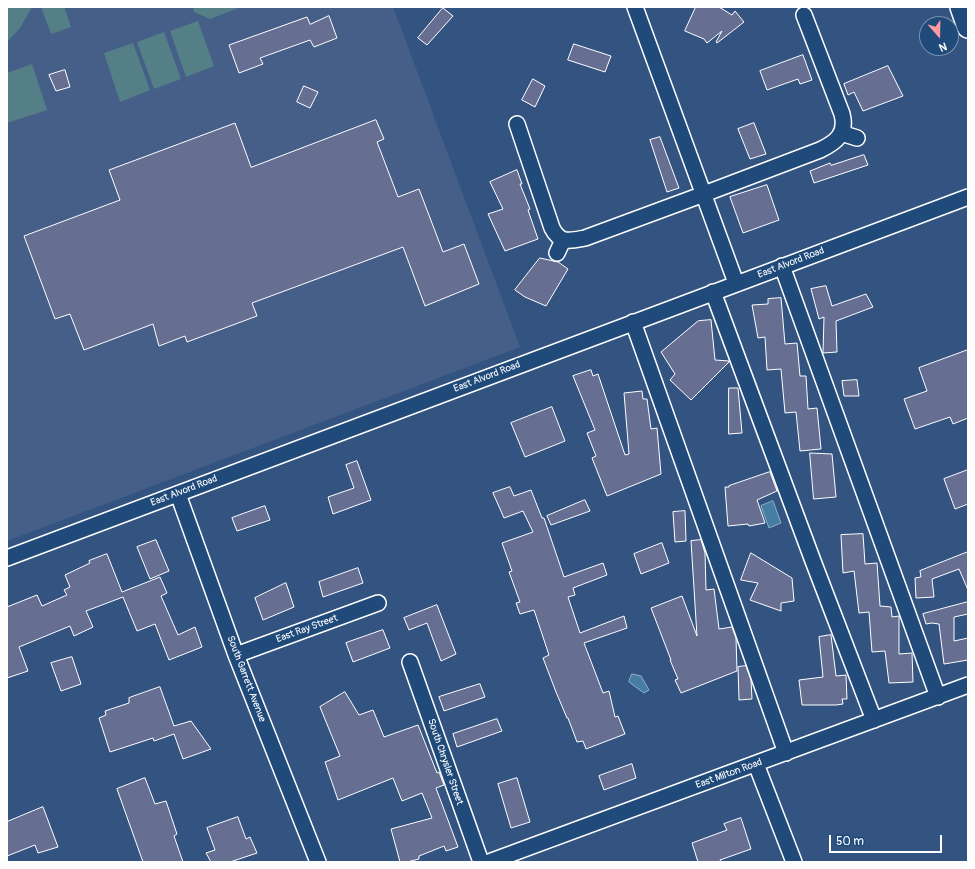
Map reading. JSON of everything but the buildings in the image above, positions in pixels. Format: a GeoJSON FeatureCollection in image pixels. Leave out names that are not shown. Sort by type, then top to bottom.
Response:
{"type":"FeatureCollection","features":[{"type":"Feature","properties":{"kind":"main road"},"geometry":{"type":"LineString","coordinates":[[961,7],[968,27]]}},
{"type":"Feature","properties":{"kind":"street"},"geometry":{"type":"LineString","coordinates":[[635,7],[736,283]]}},
{"type":"Feature","properties":{"kind":"street"},"geometry":{"type":"LineString","coordinates":[[517,124],[552,228],[560,246],[820,150],[829,146],[837,139],[841,133],[844,121],[804,15]]}},
{"type":"Feature","properties":{"kind":"street"},"geometry":{"type":"LineString","coordinates":[[841,133],[857,138]]}},
{"type":"Feature","properties":{"kind":"street","name":"East Alvord Road"},"geometry":{"type":"LineString","coordinates":[[7,558],[968,197]]}},
{"type":"Feature","properties":{"kind":"street"},"geometry":{"type":"LineString","coordinates":[[782,266],[938,697]]}},
{"type":"Feature","properties":{"kind":"street"},"geometry":{"type":"LineString","coordinates":[[713,292],[810,554],[874,720]]}},
{"type":"Feature","properties":{"kind":"street"},"geometry":{"type":"LineString","coordinates":[[633,322],[786,753]]}},
{"type":"Feature","properties":{"kind":"street","name":"South Garrett Avenue"},"geometry":{"type":"LineString","coordinates":[[178,494],[236,655],[318,862]]}},
{"type":"Feature","properties":{"kind":"street","name":"East Ray Street"},"geometry":{"type":"LineString","coordinates":[[236,655],[378,603]]}},
{"type":"Feature","properties":{"kind":"street","name":"South Chrysler Street"},"geometry":{"type":"LineString","coordinates":[[410,662],[481,862]]}},
{"type":"Feature","properties":{"kind":"street","name":"East Milton Road"},"geometry":{"type":"LineString","coordinates":[[489,862],[968,685]]}},
{"type":"Feature","properties":{"kind":"street"},"geometry":{"type":"LineString","coordinates":[[756,764],[794,862]]}},
{"type":"Feature","properties":{"kind":"shaded area"},"geometry":{"type":"Polygon","coordinates":[[[7,7],[393,7],[520,347],[7,541],[7,7]]]}},
{"type":"Feature","properties":{"kind":"shaded area"},"geometry":{"type":"Polygon","coordinates":[[[773,501],[781,523],[769,528],[761,506],[773,501]]]}},
{"type":"Feature","properties":{"kind":"shaded area"},"geometry":{"type":"Polygon","coordinates":[[[632,674],[641,676],[649,690],[644,693],[629,682],[632,674]]]}},
{"type":"Feature","properties":{"kind":"green space"},"geometry":{"type":"Polygon","coordinates":[[[8,7],[32,7],[20,28],[7,42],[7,9],[8,7]]]}},
{"type":"Feature","properties":{"kind":"green space"},"geometry":{"type":"Polygon","coordinates":[[[41,7],[64,7],[71,27],[51,34],[41,7]]]}},
{"type":"Feature","properties":{"kind":"green space"},"geometry":{"type":"Polygon","coordinates":[[[193,7],[241,7],[210,19],[194,12],[193,7]]]}},
{"type":"Feature","properties":{"kind":"green space"},"geometry":{"type":"Polygon","coordinates":[[[198,21],[214,66],[186,77],[170,31],[198,21]]]}},
{"type":"Feature","properties":{"kind":"green space"},"geometry":{"type":"Polygon","coordinates":[[[164,32],[181,79],[154,89],[137,42],[164,32]]]}},
{"type":"Feature","properties":{"kind":"green space"},"geometry":{"type":"Polygon","coordinates":[[[133,43],[150,90],[120,102],[104,53],[133,43]]]}},
{"type":"Feature","properties":{"kind":"green space"},"geometry":{"type":"Polygon","coordinates":[[[32,64],[47,110],[7,123],[7,73],[32,64]]]}}]}
